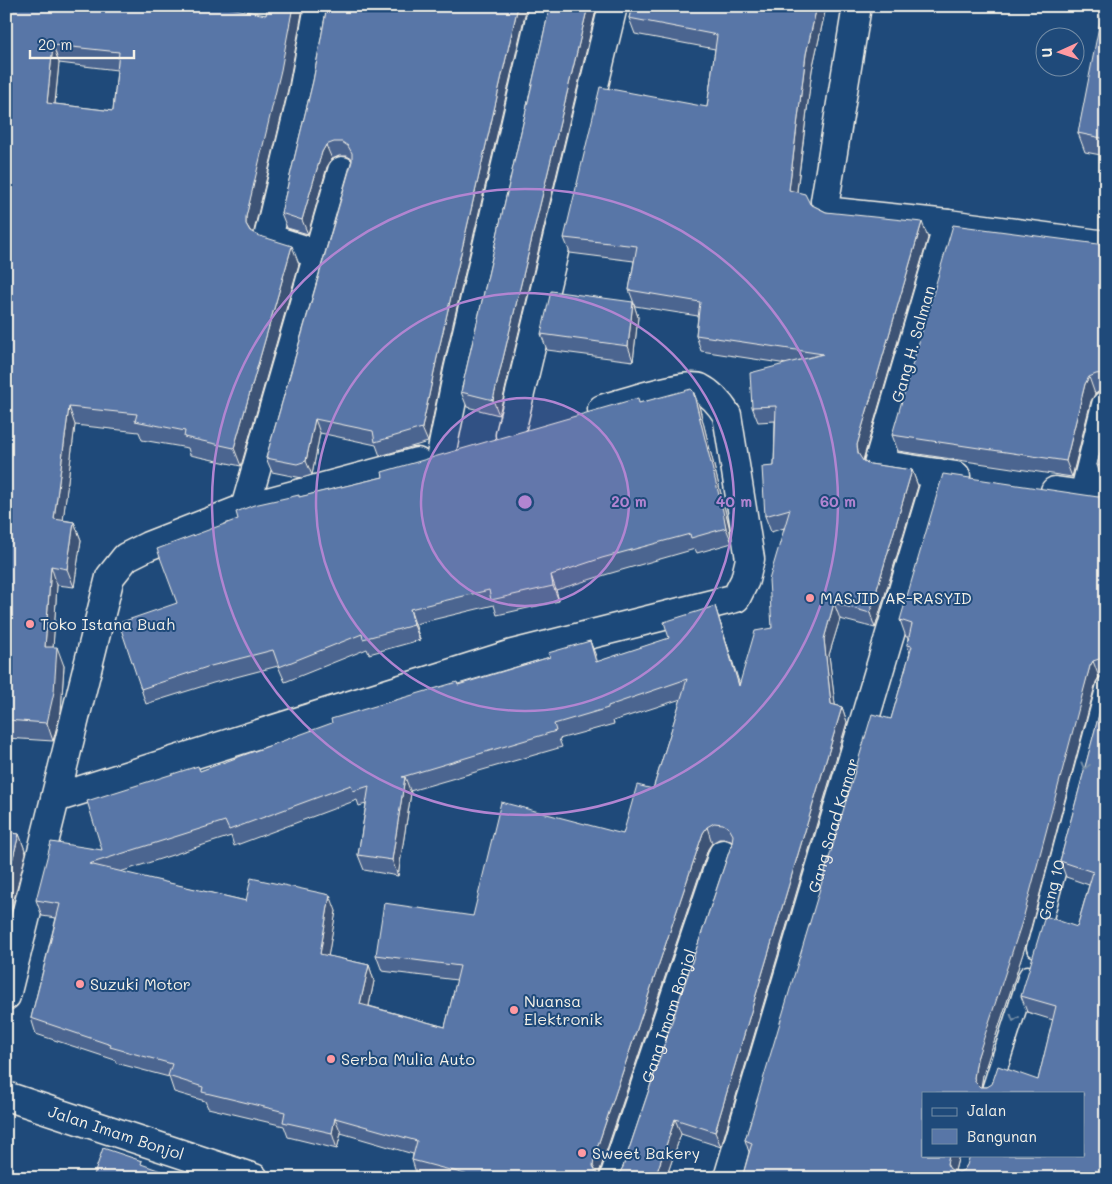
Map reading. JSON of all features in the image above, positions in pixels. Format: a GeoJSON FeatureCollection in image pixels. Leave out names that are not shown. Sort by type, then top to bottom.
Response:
{"type":"FeatureCollection","features":[{"type":"Feature","properties":{"kind":"street"},"geometry":{"type":"LineString","coordinates":[[318,254],[268,238],[303,92],[319,6]]}},
{"type":"Feature","properties":{"kind":"street"},"geometry":{"type":"LineString","coordinates":[[441,455],[458,371],[543,6]]}},
{"type":"Feature","properties":{"kind":"street"},"geometry":{"type":"LineString","coordinates":[[487,442],[555,240],[613,6]]}},
{"type":"Feature","properties":{"kind":"street"},"geometry":{"type":"LineString","coordinates":[[855,6],[856,12],[825,202],[827,209],[834,212],[1106,244]]}},
{"type":"Feature","properties":{"kind":"street"},"geometry":{"type":"LineString","coordinates":[[245,508],[342,171]]}},
{"type":"Feature","properties":{"kind":"street","name":"Gang H. Salman"},"geometry":{"type":"LineString","coordinates":[[938,473],[878,464],[948,224]]}},
{"type":"Feature","properties":{"kind":"street"},"geometry":{"type":"LineString","coordinates":[[56,798],[512,654],[736,598],[745,580],[750,559],[727,415],[716,399],[698,387],[669,390],[575,417]]}},
{"type":"Feature","properties":{"kind":"street"},"geometry":{"type":"LineString","coordinates":[[1036,488],[1095,496],[1106,405]]}},
{"type":"Feature","properties":{"kind":"street"},"geometry":{"type":"LineString","coordinates":[[6,996],[110,577],[126,557],[148,546],[245,508],[538,427]]}},
{"type":"Feature","properties":{"kind":"street"},"geometry":{"type":"LineString","coordinates":[[938,473],[977,479]]}},
{"type":"Feature","properties":{"kind":"street","name":"Gang Saad Kamar"},"geometry":{"type":"LineString","coordinates":[[728,1178],[938,473]]}},
{"type":"Feature","properties":{"kind":"street","name":"Gang Imam Bonjol"},"geometry":{"type":"LineString","coordinates":[[614,1178],[723,854]]}},
{"type":"Feature","properties":{"kind":"street","name":"Jalan Imam Bonjol"},"geometry":{"type":"LineString","coordinates":[[6,1096],[254,1178]]}},
{"type":"Feature","properties":{"kind":"lane","name":"Gang 10"},"geometry":{"type":"LineString","coordinates":[[990,1092],[1039,938],[1106,684]]}},
{"type":"Feature","properties":{"kind":"building"},"geometry":{"type":"Polygon","coordinates":[[[6,6],[220,6],[266,15],[268,6],[293,6],[281,70],[246,217],[246,224],[250,231],[292,246],[234,448],[184,437],[185,431],[135,421],[137,414],[69,407],[54,519],[74,522],[67,569],[51,566],[45,647],[57,647],[54,692],[47,723],[6,720],[6,6]],[[53,45],[47,103],[113,111],[119,52],[53,45]]]}},
{"type":"Feature","properties":{"kind":"building"},"geometry":{"type":"Polygon","coordinates":[[[327,6],[518,6],[422,428],[375,442],[373,431],[315,419],[306,461],[297,464],[266,458],[352,161],[352,153],[348,146],[342,142],[326,145],[322,152],[302,220],[281,213],[313,81],[327,6]]]}},
{"type":"Feature","properties":{"kind":"building"},"geometry":{"type":"Polygon","coordinates":[[[550,6],[588,6],[493,400],[461,392],[550,6]]]}},
{"type":"Feature","properties":{"kind":"building"},"geometry":{"type":"Polygon","coordinates":[[[632,6],[817,6],[806,54],[789,190],[805,194],[810,204],[826,212],[922,222],[857,445],[858,453],[863,461],[870,464],[912,470],[870,613],[834,603],[824,639],[831,704],[842,707],[715,1132],[675,1119],[655,1178],[612,1178],[480,1178],[412,1160],[417,1141],[335,1118],[332,1133],[283,1122],[285,1112],[202,1092],[203,1087],[168,1076],[172,1064],[110,1047],[111,1045],[31,1018],[60,904],[36,900],[51,842],[102,850],[87,801],[198,766],[200,771],[332,723],[331,719],[457,682],[458,685],[550,657],[548,653],[590,641],[596,662],[669,638],[664,622],[715,606],[739,686],[755,631],[772,628],[769,580],[790,509],[765,516],[762,467],[774,466],[776,406],[752,407],[750,373],[823,354],[696,335],[700,302],[629,290],[637,246],[564,238],[600,87],[707,107],[717,35],[629,18],[632,6]],[[687,679],[608,706],[608,708],[554,724],[556,731],[402,777],[405,777],[392,860],[358,855],[369,786],[353,791],[351,785],[229,830],[225,821],[89,864],[246,901],[251,878],[330,895],[320,954],[369,965],[360,1004],[445,1027],[460,966],[376,955],[384,903],[473,916],[501,802],[623,834],[637,785],[653,789],[687,679]],[[714,823],[707,827],[703,833],[594,1157],[593,1166],[597,1173],[603,1177],[612,1178],[619,1174],[623,1167],[732,843],[733,835],[729,828],[723,824],[714,823]]]}},
{"type":"Feature","properties":{"kind":"building"},"geometry":{"type":"Polygon","coordinates":[[[1103,6],[1106,6],[1106,139],[1078,133],[1103,6]]]}},
{"type":"Feature","properties":{"kind":"building"},"geometry":{"type":"Polygon","coordinates":[[[953,225],[1098,244],[1106,243],[1106,375],[1103,373],[1089,377],[1085,384],[1066,461],[892,435],[953,225]]]}},
{"type":"Feature","properties":{"kind":"building"},"geometry":{"type":"Polygon","coordinates":[[[551,291],[633,302],[628,346],[541,334],[551,291]]]}},
{"type":"Feature","properties":{"kind":"building"},"geometry":{"type":"Polygon","coordinates":[[[691,389],[726,528],[691,538],[690,534],[602,558],[551,575],[553,586],[491,600],[489,590],[410,609],[414,625],[363,639],[362,634],[279,667],[273,650],[207,667],[141,689],[119,623],[177,603],[157,549],[238,519],[236,512],[254,505],[299,495],[299,497],[383,477],[382,472],[638,398],[639,403],[691,389]]]}},
{"type":"Feature","properties":{"kind":"building"},"geometry":{"type":"Polygon","coordinates":[[[1106,431],[1106,468],[1097,465],[1106,431]]]}},
{"type":"Feature","properties":{"kind":"building"},"geometry":{"type":"Polygon","coordinates":[[[943,474],[1098,497],[1106,496],[1106,660],[1102,658],[1093,661],[1090,666],[1023,919],[977,1059],[974,1078],[980,1087],[987,1087],[992,1084],[998,1066],[1038,1080],[1056,1006],[1021,996],[1045,916],[1077,927],[1093,872],[1060,861],[1106,688],[1106,1178],[742,1178],[752,1143],[745,1140],[872,714],[891,719],[912,646],[907,645],[912,624],[900,620],[943,474]]]}},
{"type":"Feature","properties":{"kind":"building"},"geometry":{"type":"Polygon","coordinates":[[[6,832],[19,834],[6,885],[6,832]]]}},
{"type":"Feature","properties":{"kind":"building"},"geometry":{"type":"Polygon","coordinates":[[[103,1148],[142,1161],[141,1164],[175,1176],[175,1178],[93,1178],[103,1148]]]}},
{"type":"Feature","properties":{"kind":"place","name":"MASJID AR-RASYID"},"geometry":{"type":"Point","coordinates":[810,598]}},
{"type":"Feature","properties":{"kind":"place","name":"Toko Istana Buah"},"geometry":{"type":"Point","coordinates":[30,624]}},
{"type":"Feature","properties":{"kind":"place","name":"Suzuki Motor"},"geometry":{"type":"Point","coordinates":[80,984]}},
{"type":"Feature","properties":{"kind":"place","name":"Nuansa Elektronik"},"geometry":{"type":"Point","coordinates":[514,1010]}},
{"type":"Feature","properties":{"kind":"place","name":"Serba Mulia Auto"},"geometry":{"type":"Point","coordinates":[331,1059]}},
{"type":"Feature","properties":{"kind":"place","name":"Sweet Bakery"},"geometry":{"type":"Point","coordinates":[582,1153]}}]}
